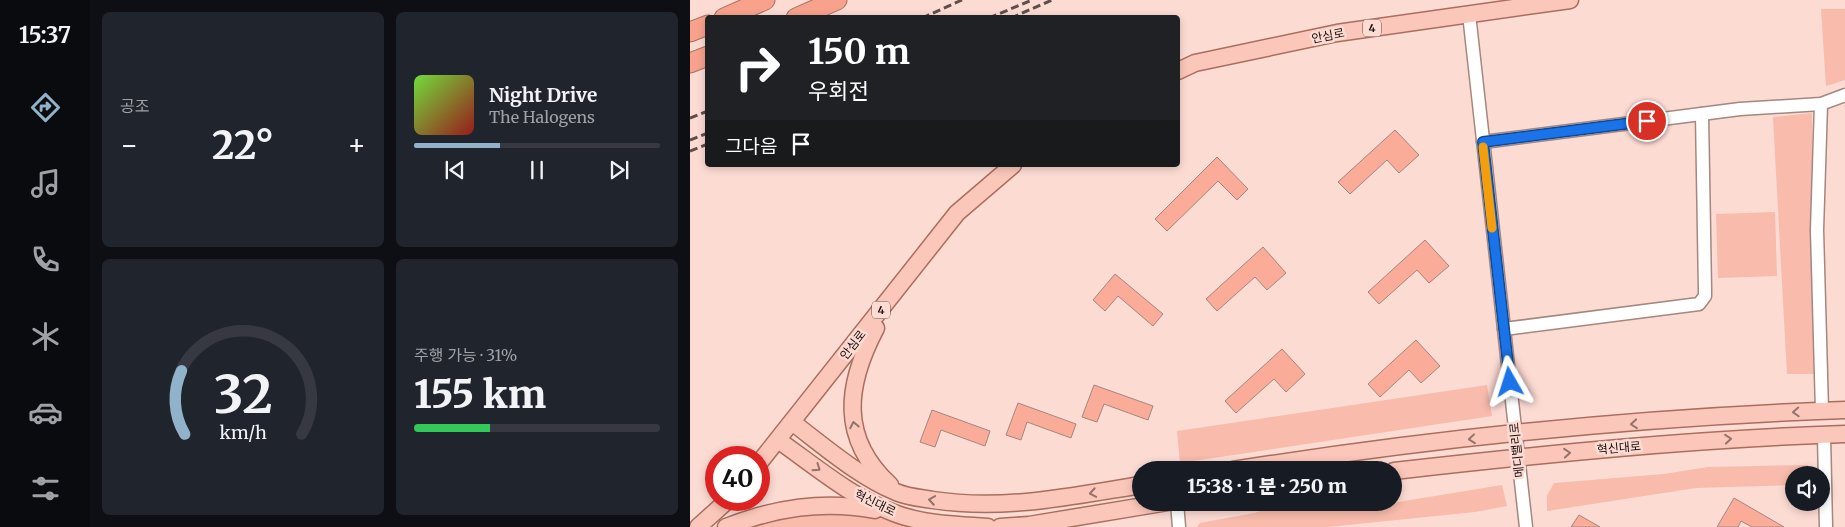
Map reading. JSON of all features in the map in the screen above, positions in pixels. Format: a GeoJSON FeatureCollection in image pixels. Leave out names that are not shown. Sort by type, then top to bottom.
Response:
{"type":"FeatureCollection","features":[{"type":"Feature","properties":{"kind":"highway"},"geometry":{"type":"LineString","coordinates":[[731,15],[765,0]]}},
{"type":"Feature","properties":{"kind":"highway"},"geometry":{"type":"LineString","coordinates":[[803,15],[837,0]]}},
{"type":"Feature","properties":{"kind":"highway"},"geometry":{"type":"LineString","coordinates":[[690,32],[705,26]]}},
{"type":"Feature","properties":{"kind":"highway"},"geometry":{"type":"LineString","coordinates":[[690,63],[705,57]]}},
{"type":"Feature","properties":{"kind":"main road","name":"안심로"},"geometry":{"type":"LineString","coordinates":[[1180,70],[1195,63],[1337,33],[1570,0]]}},
{"type":"Feature","properties":{"kind":"main road","name":"안심로"},"geometry":{"type":"LineString","coordinates":[[770,450],[957,213],[1011,167]]}},
{"type":"Feature","properties":{"kind":"main road"},"geometry":{"type":"LineString","coordinates":[[894,295],[860,364],[851,409],[856,436],[866,457],[899,493]]}},
{"type":"Feature","properties":{"kind":"main road"},"geometry":{"type":"LineString","coordinates":[[1291,461],[1349,452],[1515,434],[1723,416],[1845,410]]}},
{"type":"Feature","properties":{"kind":"main road"},"geometry":{"type":"LineString","coordinates":[[792,422],[869,478],[899,493],[950,502],[1012,504],[1132,486]]}},
{"type":"Feature","properties":{"kind":"main road","name":"혁신대로"},"geometry":{"type":"LineString","coordinates":[[1402,469],[1518,457],[1745,438],[1845,434]]}},
{"type":"Feature","properties":{"kind":"main road","name":"혁신대로"},"geometry":{"type":"LineString","coordinates":[[778,440],[847,489],[894,514],[933,522],[988,527]]}},
{"type":"Feature","properties":{"kind":"main road"},"geometry":{"type":"LineString","coordinates":[[726,527],[775,512],[812,504],[850,505],[894,514]]}},
{"type":"Feature","properties":{"kind":"main road"},"geometry":{"type":"LineString","coordinates":[[1000,527],[1029,525],[1132,508]]}},
{"type":"Feature","properties":{"kind":"main road"},"geometry":{"type":"LineString","coordinates":[[700,526],[716,511]]}},
{"type":"Feature","properties":{"kind":"street","name":"메디밸리로"},"geometry":{"type":"LineString","coordinates":[[1469,14],[1526,527]]}},
{"type":"Feature","properties":{"kind":"street"},"geometry":{"type":"LineString","coordinates":[[1483,142],[1702,114],[1821,104],[1845,95]]}},
{"type":"Feature","properties":{"kind":"street"},"geometry":{"type":"LineString","coordinates":[[1821,104],[1817,230],[1822,411]]}},
{"type":"Feature","properties":{"kind":"street"},"geometry":{"type":"LineString","coordinates":[[1504,329],[1699,304],[1705,296],[1702,114]]}},
{"type":"Feature","properties":{"kind":"street"},"geometry":{"type":"LineString","coordinates":[[1824,435],[1826,527]]}},
{"type":"Feature","properties":{"kind":"street"},"geometry":{"type":"LineString","coordinates":[[1178,511],[1179,527]]}},
{"type":"Feature","properties":{"kind":"shaded area"},"geometry":{"type":"Polygon","coordinates":[[[1821,9],[1845,9],[1845,80],[1826,86],[1821,9]]]}},
{"type":"Feature","properties":{"kind":"shaded area"},"geometry":{"type":"Polygon","coordinates":[[[1812,113],[1815,374],[1787,374],[1773,117],[1812,113]]]}},
{"type":"Feature","properties":{"kind":"shaded area"},"geometry":{"type":"Polygon","coordinates":[[[1775,212],[1777,276],[1718,278],[1716,214],[1775,212]]]}},
{"type":"Feature","properties":{"kind":"shaded area"},"geometry":{"type":"Polygon","coordinates":[[[1487,385],[1492,416],[1193,461],[1180,461],[1177,431],[1487,385]]]}},
{"type":"Feature","properties":{"kind":"shaded area"},"geometry":{"type":"Polygon","coordinates":[[[1808,465],[1808,466],[1785,466],[1785,485],[1696,488],[1547,511],[1547,496],[1554,483],[1664,474],[1708,467],[1808,465]]]}},
{"type":"Feature","properties":{"kind":"shaded area"},"geometry":{"type":"Polygon","coordinates":[[[1502,485],[1507,506],[1475,512],[1328,527],[1197,527],[1200,523],[1261,511],[1402,511],[1402,501],[1502,485]]]}},
{"type":"Feature","properties":{"kind":"shaded area"},"geometry":{"type":"Polygon","coordinates":[[[812,504],[988,527],[728,527],[812,504]]]}},
{"type":"Feature","properties":{"kind":"building"},"geometry":{"type":"Polygon","coordinates":[[[1395,130],[1419,155],[1399,173],[1387,160],[1350,194],[1338,182],[1395,130]]]}},
{"type":"Feature","properties":{"kind":"building"},"geometry":{"type":"Polygon","coordinates":[[[1217,157],[1248,189],[1237,200],[1218,181],[1167,231],[1155,219],[1217,157]]]}},
{"type":"Feature","properties":{"kind":"building"},"geometry":{"type":"Polygon","coordinates":[[[1425,240],[1449,266],[1429,283],[1417,270],[1379,304],[1368,292],[1425,240]]]}},
{"type":"Feature","properties":{"kind":"building"},"geometry":{"type":"Polygon","coordinates":[[[1263,247],[1286,273],[1267,290],[1255,277],[1217,311],[1206,299],[1263,247]]]}},
{"type":"Feature","properties":{"kind":"building"},"geometry":{"type":"Polygon","coordinates":[[[1115,274],[1163,314],[1153,326],[1118,296],[1105,311],[1093,300],[1115,274]]]}},
{"type":"Feature","properties":{"kind":"building"},"geometry":{"type":"Polygon","coordinates":[[[1416,340],[1440,366],[1421,383],[1409,370],[1380,397],[1368,384],[1416,340]]]}},
{"type":"Feature","properties":{"kind":"building"},"geometry":{"type":"Polygon","coordinates":[[[1282,349],[1305,374],[1286,392],[1274,379],[1236,413],[1225,401],[1282,349]]]}},
{"type":"Feature","properties":{"kind":"building"},"geometry":{"type":"Polygon","coordinates":[[[1094,385],[1153,406],[1148,420],[1104,404],[1097,422],[1082,417],[1094,385]]]}},
{"type":"Feature","properties":{"kind":"building"},"geometry":{"type":"Polygon","coordinates":[[[1018,403],[1076,424],[1071,438],[1027,422],[1021,440],[1006,435],[1018,403]]]}},
{"type":"Feature","properties":{"kind":"building"},"geometry":{"type":"Polygon","coordinates":[[[932,410],[990,431],[985,446],[941,430],[935,447],[920,442],[932,410]]]}},
{"type":"Feature","properties":{"kind":"building"},"geometry":{"type":"Polygon","coordinates":[[[1734,498],[1784,527],[1752,527],[1741,521],[1738,527],[1717,527],[1734,498]]]}},
{"type":"Feature","properties":{"kind":"building"},"geometry":{"type":"Polygon","coordinates":[[[1579,515],[1600,527],[1571,527],[1579,515]]]}},
{"type":"Feature","properties":{"kind":"railway"},"geometry":{"type":"LineString","coordinates":[[929,15],[962,0]]}},
{"type":"Feature","properties":{"kind":"railway"},"geometry":{"type":"LineString","coordinates":[[996,15],[1032,0]]}},
{"type":"Feature","properties":{"kind":"railway"},"geometry":{"type":"LineString","coordinates":[[1018,15],[1052,0]]}},
{"type":"Feature","properties":{"kind":"railway"},"geometry":{"type":"LineString","coordinates":[[690,118],[705,112]]}},
{"type":"Feature","properties":{"kind":"railway"},"geometry":{"type":"LineString","coordinates":[[690,140],[705,134]]}},
{"type":"Feature","properties":{"kind":"railway"},"geometry":{"type":"LineString","coordinates":[[690,151],[705,145]]}},
{"type":"Feature","properties":{"kind":"slow traffic"},"geometry":{"type":"LineString","coordinates":[[1483,147],[1492,228]]}},
{"type":"Feature","properties":{"kind":"route"},"geometry":{"type":"LineString","coordinates":[[1510,382],[1483,142],[1647,121]]}}]}
